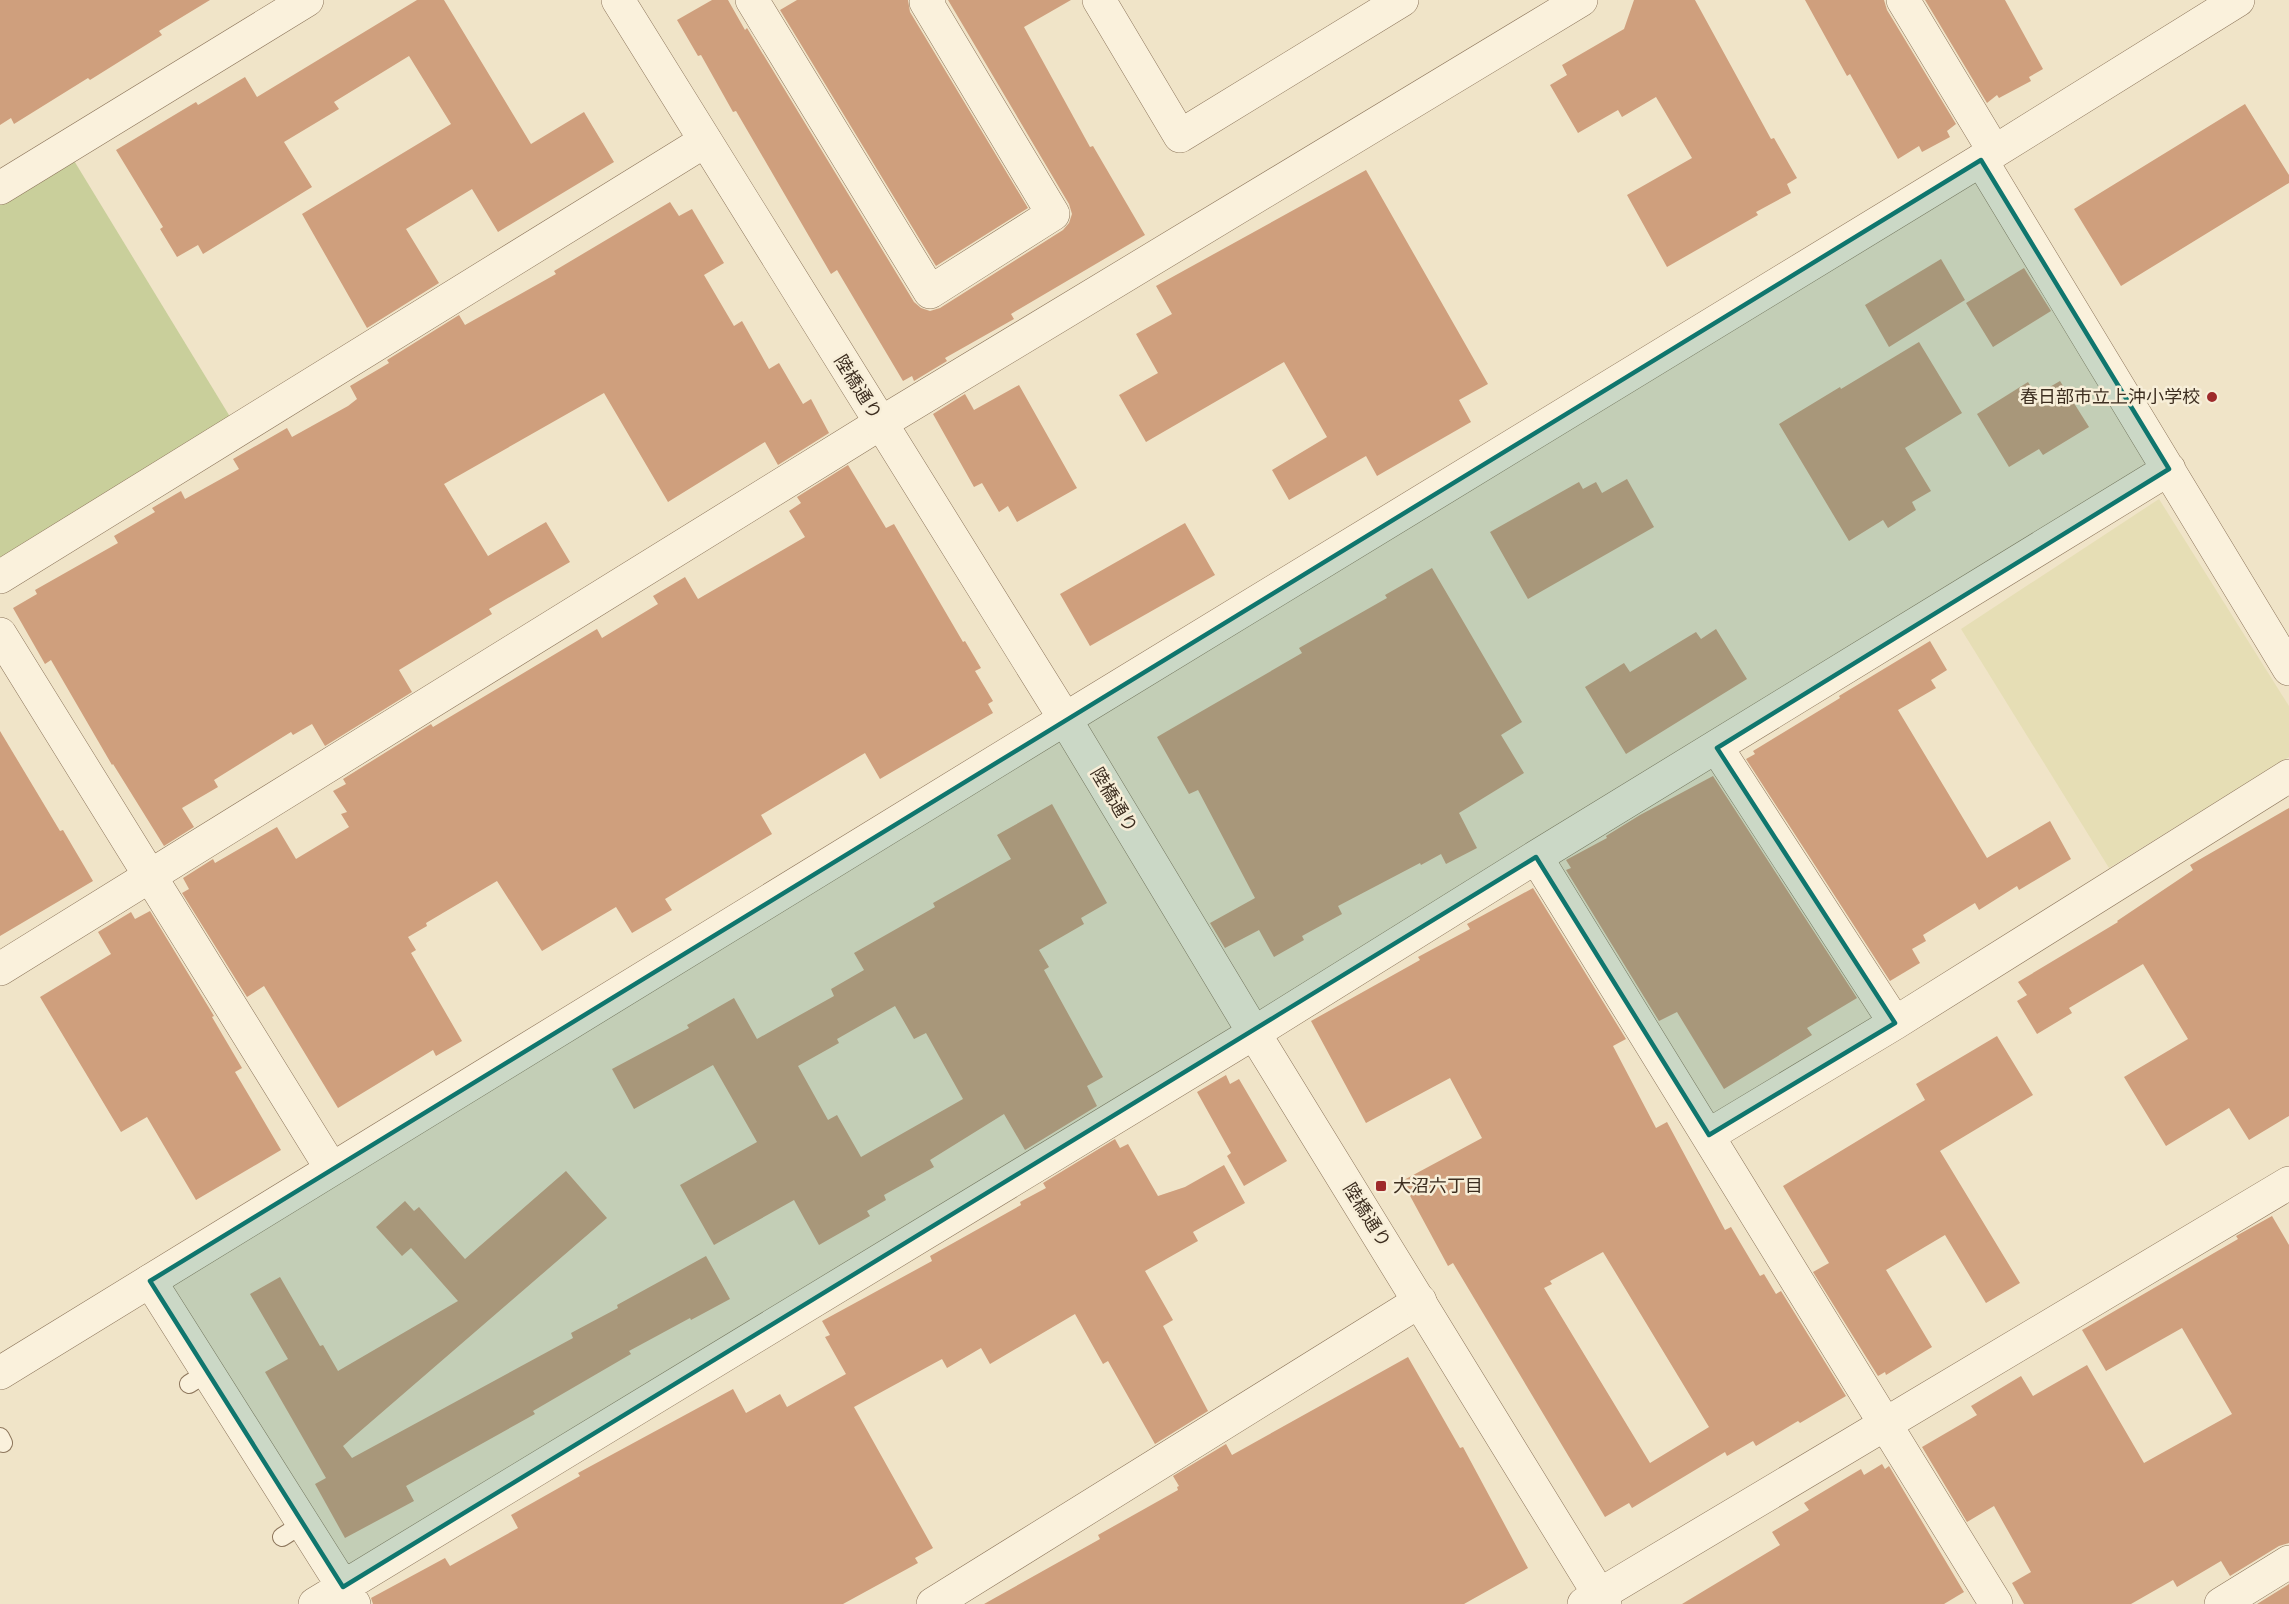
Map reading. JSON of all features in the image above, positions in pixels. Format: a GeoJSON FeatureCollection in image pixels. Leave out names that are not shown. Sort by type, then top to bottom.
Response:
{"type":"FeatureCollection","features":[{"type":"Feature","properties":{"kind":"street"},"geometry":{"type":"LineString","coordinates":[[0,188],[307,0]]}},
{"type":"Feature","properties":{"kind":"street"},"geometry":{"type":"LineString","coordinates":[[752,0],[930,292],[1053,214],[926,2],[929,0]]}},
{"type":"Feature","properties":{"kind":"street"},"geometry":{"type":"LineString","coordinates":[[1099,0],[1180,136],[1402,0]]}},
{"type":"Feature","properties":{"kind":"street"},"geometry":{"type":"LineString","coordinates":[[0,969],[881,423],[1581,0]]}},
{"type":"Feature","properties":{"kind":"street"},"geometry":{"type":"LineString","coordinates":[[1903,0],[1988,156],[2169,469],[2289,669]]}},
{"type":"Feature","properties":{"kind":"street","name":"陸橋通り"},"geometry":{"type":"LineString","coordinates":[[627,3],[705,141],[1065,719],[1254,1033],[1420,1301],[1596,1601]]}},
{"type":"Feature","properties":{"kind":"street"},"geometry":{"type":"LineString","coordinates":[[0,1373],[1988,156],[2224,4]]}},
{"type":"Feature","properties":{"kind":"street"},"geometry":{"type":"LineString","coordinates":[[0,577],[705,141]]}},
{"type":"Feature","properties":{"kind":"street"},"geometry":{"type":"LineString","coordinates":[[315,1604],[349,1596],[1536,857],[2169,469]]}},
{"type":"Feature","properties":{"kind":"street"},"geometry":{"type":"LineString","coordinates":[[0,634],[332,1168]]}},
{"type":"Feature","properties":{"kind":"street"},"geometry":{"type":"LineString","coordinates":[[1717,748],[1895,1023]]}},
{"type":"Feature","properties":{"kind":"street"},"geometry":{"type":"LineString","coordinates":[[1709,1135],[1895,1023],[2289,776]]}},
{"type":"Feature","properties":{"kind":"street"},"geometry":{"type":"LineString","coordinates":[[1536,857],[1996,1604]]}},
{"type":"Feature","properties":{"kind":"street"},"geometry":{"type":"LineString","coordinates":[[1596,1601],[1885,1424],[2289,1183]]}},
{"type":"Feature","properties":{"kind":"street"},"geometry":{"type":"LineString","coordinates":[[150,1281],[198,1378],[293,1530],[349,1596]]}},
{"type":"Feature","properties":{"kind":"street"},"geometry":{"type":"LineString","coordinates":[[933,1604],[1420,1301]]}},
{"type":"Feature","properties":{"kind":"street"},"geometry":{"type":"LineString","coordinates":[[2234,1601],[2289,1562]]}},
{"type":"Feature","properties":{"kind":"highlighted area"},"geometry":{"type":"Polygon","coordinates":[[[1981,160],[2169,469],[1717,748],[1895,1023],[1709,1135],[1536,857],[343,1587],[150,1281],[1981,160]]]}},
{"type":"Feature","properties":{"kind":"shaded area"},"geometry":{"type":"Polygon","coordinates":[[[2159,499],[2289,706],[2289,757],[2109,868],[1961,629],[2159,499]]]}},
{"type":"Feature","properties":{"kind":"green space"},"geometry":{"type":"Polygon","coordinates":[[[73,159],[232,420],[0,563],[0,204],[73,159]]]}},
{"type":"Feature","properties":{"kind":"building"},"geometry":{"type":"Polygon","coordinates":[[[0,0],[210,0],[159,31],[162,35],[90,80],[88,78],[14,124],[11,118],[0,125],[0,0]]]}},
{"type":"Feature","properties":{"kind":"building"},"geometry":{"type":"Polygon","coordinates":[[[417,0],[444,0],[531,144],[584,112],[614,162],[498,232],[472,189],[406,229],[439,283],[367,328],[302,214],[451,124],[409,56],[334,102],[339,109],[284,142],[312,187],[203,254],[198,245],[177,257],[160,229],[163,227],[116,150],[196,102],[198,105],[245,77],[257,97],[417,0]]]}},
{"type":"Feature","properties":{"kind":"building"},"geometry":{"type":"Polygon","coordinates":[[[712,0],[728,0],[914,302],[930,311],[940,308],[1063,230],[1072,214],[1069,204],[948,0],[1071,0],[1024,27],[1090,147],[1093,146],[1145,235],[1011,314],[1014,319],[945,358],[947,361],[914,381],[912,376],[903,381],[837,270],[831,274],[736,111],[733,112],[701,55],[698,56],[677,20],[712,0]]]}},
{"type":"Feature","properties":{"kind":"building"},"geometry":{"type":"Polygon","coordinates":[[[797,0],[908,0],[910,12],[1028,208],[936,266],[780,10],[797,0]]]}},
{"type":"Feature","properties":{"kind":"building"},"geometry":{"type":"Polygon","coordinates":[[[1634,0],[1695,0],[1771,139],[1774,138],[1797,178],[1787,184],[1791,193],[1756,212],[1758,215],[1667,267],[1627,195],[1692,158],[1656,97],[1622,117],[1618,110],[1578,133],[1550,85],[1567,75],[1562,65],[1624,29],[1634,0]]]}},
{"type":"Feature","properties":{"kind":"building"},"geometry":{"type":"Polygon","coordinates":[[[1805,0],[1884,0],[1887,10],[1956,124],[1947,131],[1950,137],[1922,152],[1919,146],[1898,159],[1850,74],[1847,76],[1805,0]]]}},
{"type":"Feature","properties":{"kind":"building"},"geometry":{"type":"Polygon","coordinates":[[[1925,0],[2005,0],[2043,69],[2029,77],[2031,81],[1999,98],[1997,95],[1987,103],[1925,0]]]}},
{"type":"Feature","properties":{"kind":"building"},"geometry":{"type":"Polygon","coordinates":[[[2245,104],[2289,175],[2289,183],[2121,286],[2074,209],[2245,104]]]}},
{"type":"Feature","properties":{"kind":"building"},"geometry":{"type":"Polygon","coordinates":[[[1366,170],[1488,384],[1459,400],[1471,422],[1377,476],[1366,456],[1289,500],[1272,470],[1327,437],[1284,362],[1146,442],[1119,395],[1158,373],[1136,334],[1172,314],[1156,286],[1366,170]]]}},
{"type":"Feature","properties":{"kind":"building"},"geometry":{"type":"Polygon","coordinates":[[[670,202],[679,216],[692,209],[724,263],[704,275],[734,326],[742,321],[769,369],[779,363],[803,404],[811,399],[829,433],[778,465],[765,442],[668,502],[604,393],[444,484],[488,556],[546,522],[570,562],[489,609],[492,614],[399,670],[412,692],[325,746],[312,724],[293,735],[291,732],[214,780],[218,787],[182,808],[194,827],[164,846],[112,765],[51,660],[45,664],[13,608],[37,594],[35,590],[118,543],[114,536],[155,512],[152,508],[181,491],[185,499],[239,469],[233,459],[287,428],[292,437],[348,406],[357,399],[350,386],[389,363],[387,360],[459,315],[465,325],[556,274],[554,271],[670,202]]]}},
{"type":"Feature","properties":{"kind":"building"},"geometry":{"type":"Polygon","coordinates":[[[1941,259],[1965,300],[1889,347],[1865,305],[1941,259]]]}},
{"type":"Feature","properties":{"kind":"building"},"geometry":{"type":"Polygon","coordinates":[[[2024,268],[2051,311],[1993,347],[1966,303],[2024,268]]]}},
{"type":"Feature","properties":{"kind":"building"},"geometry":{"type":"Polygon","coordinates":[[[1919,342],[1962,413],[1905,448],[1931,491],[1912,502],[1916,510],[1888,528],[1883,520],[1849,541],[1779,424],[1919,342]]]}},
{"type":"Feature","properties":{"kind":"building"},"geometry":{"type":"Polygon","coordinates":[[[2060,381],[2089,427],[2043,455],[2039,449],[2009,467],[1977,414],[2028,382],[2036,395],[2060,381]]]}},
{"type":"Feature","properties":{"kind":"building"},"geometry":{"type":"Polygon","coordinates":[[[1019,385],[1077,488],[1017,522],[1008,506],[999,512],[982,483],[974,487],[933,414],[965,394],[974,410],[1019,385]]]}},
{"type":"Feature","properties":{"kind":"building"},"geometry":{"type":"Polygon","coordinates":[[[848,465],[886,528],[894,524],[963,642],[965,641],[981,668],[975,671],[993,701],[988,704],[993,713],[880,779],[865,753],[761,815],[772,834],[665,899],[672,910],[632,933],[616,907],[542,951],[497,881],[426,923],[427,926],[408,937],[416,950],[411,953],[462,1041],[436,1056],[433,1050],[338,1108],[264,986],[247,997],[182,893],[189,889],[183,878],[213,859],[215,863],[277,827],[296,859],[349,827],[341,814],[347,812],[333,791],[346,784],[343,779],[431,724],[433,727],[597,629],[602,638],[658,604],[653,596],[685,577],[698,599],[805,537],[789,511],[801,503],[797,497],[848,465]]]}},
{"type":"Feature","properties":{"kind":"building"},"geometry":{"type":"Polygon","coordinates":[[[1627,479],[1654,527],[1528,599],[1490,532],[1579,482],[1583,489],[1596,482],[1602,493],[1627,479]]]}},
{"type":"Feature","properties":{"kind":"building"},"geometry":{"type":"Polygon","coordinates":[[[1185,523],[1215,575],[1090,646],[1060,594],[1185,523]]]}},
{"type":"Feature","properties":{"kind":"building"},"geometry":{"type":"Polygon","coordinates":[[[1432,568],[1522,722],[1501,735],[1524,773],[1459,813],[1477,848],[1446,864],[1441,854],[1338,906],[1342,914],[1302,936],[1304,940],[1274,957],[1259,930],[1225,948],[1210,923],[1255,898],[1198,790],[1189,794],[1157,737],[1302,653],[1299,648],[1387,598],[1385,595],[1432,568]]]}},
{"type":"Feature","properties":{"kind":"building"},"geometry":{"type":"Polygon","coordinates":[[[1716,629],[1747,679],[1626,754],[1585,687],[1624,663],[1630,672],[1696,632],[1701,639],[1716,629]]]}},
{"type":"Feature","properties":{"kind":"building"},"geometry":{"type":"Polygon","coordinates":[[[1930,641],[1947,670],[1931,680],[1936,688],[1898,710],[1987,858],[2050,821],[2071,859],[2019,890],[2017,886],[1979,910],[1975,903],[1923,935],[1926,941],[1912,949],[1920,963],[1890,981],[1746,759],[1755,754],[1753,751],[1930,641]]]}},
{"type":"Feature","properties":{"kind":"building"},"geometry":{"type":"Polygon","coordinates":[[[0,731],[93,881],[0,936],[0,731]]]}},
{"type":"Feature","properties":{"kind":"building"},"geometry":{"type":"Polygon","coordinates":[[[1713,776],[1857,998],[1807,1028],[1812,1035],[1724,1089],[1677,1012],[1659,1021],[1566,870],[1571,868],[1566,860],[1607,838],[1606,836],[1640,815],[1713,776]]]}},
{"type":"Feature","properties":{"kind":"building"},"geometry":{"type":"Polygon","coordinates":[[[1052,804],[1107,903],[1081,918],[1084,924],[1039,950],[1049,967],[1044,970],[1103,1077],[1087,1086],[1097,1106],[1025,1150],[1004,1114],[930,1160],[934,1167],[884,1195],[886,1200],[867,1211],[870,1216],[819,1245],[794,1200],[714,1245],[680,1185],[757,1142],[713,1065],[634,1109],[612,1069],[689,1028],[687,1025],[734,998],[757,1039],[834,996],[831,989],[864,970],[854,953],[935,907],[933,903],[1011,859],[997,835],[1052,804]],[[895,1006],[837,1039],[839,1043],[798,1066],[828,1120],[837,1115],[861,1157],[963,1099],[926,1033],[914,1039],[895,1006]]]}},
{"type":"Feature","properties":{"kind":"building"},"geometry":{"type":"Polygon","coordinates":[[[2289,808],[2289,1116],[2249,1140],[2229,1108],[2166,1146],[2124,1077],[2188,1039],[2143,964],[2069,1008],[2072,1013],[2037,1034],[2017,1001],[2027,995],[2018,982],[2118,922],[2193,870],[2190,865],[2289,808]]]}},
{"type":"Feature","properties":{"kind":"building"},"geometry":{"type":"Polygon","coordinates":[[[1533,888],[1626,1039],[1613,1046],[1656,1128],[1667,1122],[1725,1230],[1731,1227],[1760,1276],[1764,1274],[1776,1294],[1781,1291],[1846,1396],[1756,1446],[1753,1441],[1727,1456],[1725,1452],[1632,1508],[1629,1503],[1605,1517],[1453,1263],[1448,1266],[1402,1181],[1482,1138],[1450,1078],[1366,1123],[1311,1021],[1420,960],[1418,957],[1470,929],[1467,924],[1533,888]],[[1603,1252],[1550,1281],[1552,1284],[1544,1288],[1650,1463],[1709,1427],[1603,1252]]]}},
{"type":"Feature","properties":{"kind":"building"},"geometry":{"type":"Polygon","coordinates":[[[150,911],[214,1016],[212,1017],[242,1068],[235,1072],[281,1150],[196,1200],[147,1117],[121,1132],[40,997],[111,954],[98,932],[131,912],[135,919],[150,911]]]}},
{"type":"Feature","properties":{"kind":"building"},"geometry":{"type":"Polygon","coordinates":[[[1997,1036],[2033,1095],[1940,1151],[2020,1283],[1986,1303],[1945,1235],[1886,1270],[1932,1347],[1886,1375],[1885,1372],[1878,1376],[1813,1272],[1829,1263],[1783,1186],[1925,1100],[1916,1084],[1997,1036]]]}},
{"type":"Feature","properties":{"kind":"building"},"geometry":{"type":"Polygon","coordinates":[[[1226,1075],[1230,1084],[1239,1079],[1287,1161],[1244,1186],[1227,1156],[1231,1153],[1197,1092],[1226,1075]]]}},
{"type":"Feature","properties":{"kind":"building"},"geometry":{"type":"Polygon","coordinates":[[[1115,1139],[1120,1148],[1128,1144],[1158,1196],[1185,1187],[1224,1165],[1245,1203],[1193,1232],[1198,1241],[1145,1271],[1173,1320],[1163,1326],[1208,1411],[1155,1444],[1108,1361],[1103,1364],[1075,1314],[990,1364],[981,1348],[947,1368],[942,1359],[854,1407],[933,1548],[915,1558],[918,1563],[843,1604],[373,1604],[371,1598],[445,1558],[450,1566],[518,1528],[511,1515],[580,1476],[578,1473],[733,1389],[746,1413],[780,1394],[787,1407],[846,1374],[825,1337],[830,1335],[822,1321],[932,1261],[930,1256],[1021,1205],[1020,1202],[1046,1188],[1043,1183],[1115,1139]]]}},
{"type":"Feature","properties":{"kind":"building"},"geometry":{"type":"Polygon","coordinates":[[[566,1171],[607,1218],[343,1446],[352,1458],[573,1338],[571,1333],[706,1256],[730,1299],[629,1351],[631,1354],[533,1411],[535,1414],[406,1486],[414,1501],[345,1538],[315,1484],[326,1478],[265,1372],[288,1359],[250,1294],[280,1277],[320,1346],[323,1345],[338,1371],[458,1301],[411,1248],[402,1256],[376,1227],[405,1201],[414,1211],[419,1207],[465,1259],[566,1171]]]}},
{"type":"Feature","properties":{"kind":"building"},"geometry":{"type":"Polygon","coordinates":[[[2272,1216],[2289,1245],[2289,1543],[2279,1546],[2230,1576],[2221,1561],[2177,1587],[2173,1580],[2131,1604],[2024,1604],[2012,1583],[2031,1572],[1994,1506],[1967,1522],[1922,1447],[1977,1415],[1971,1406],[2021,1376],[2033,1396],[2087,1365],[2144,1463],[2232,1414],[2182,1328],[2106,1371],[2082,1330],[2238,1239],[2236,1236],[2272,1216]]]}},
{"type":"Feature","properties":{"kind":"building"},"geometry":{"type":"Polygon","coordinates":[[[1408,1357],[1460,1448],[1463,1447],[1528,1568],[1464,1604],[984,1604],[1100,1539],[1098,1535],[1178,1490],[1179,1486],[1173,1476],[1226,1444],[1232,1455],[1408,1357]]]}},
{"type":"Feature","properties":{"kind":"building"},"geometry":{"type":"Polygon","coordinates":[[[1882,1464],[1885,1469],[1889,1466],[1964,1592],[1944,1604],[1682,1604],[1780,1545],[1772,1532],[1809,1510],[1804,1503],[1861,1469],[1864,1475],[1882,1464]]]}},
{"type":"Feature","properties":{"kind":"building"},"geometry":{"type":"Polygon","coordinates":[[[2289,1584],[2289,1604],[2257,1604],[2289,1584]]]}},
{"type":"Feature","properties":{"kind":"place","name":"春日部市立上沖小学校"},"geometry":{"type":"Point","coordinates":[2212,397]}},
{"type":"Feature","properties":{"kind":"place","name":"大沼六丁目"},"geometry":{"type":"Point","coordinates":[1381,1186]}}]}
